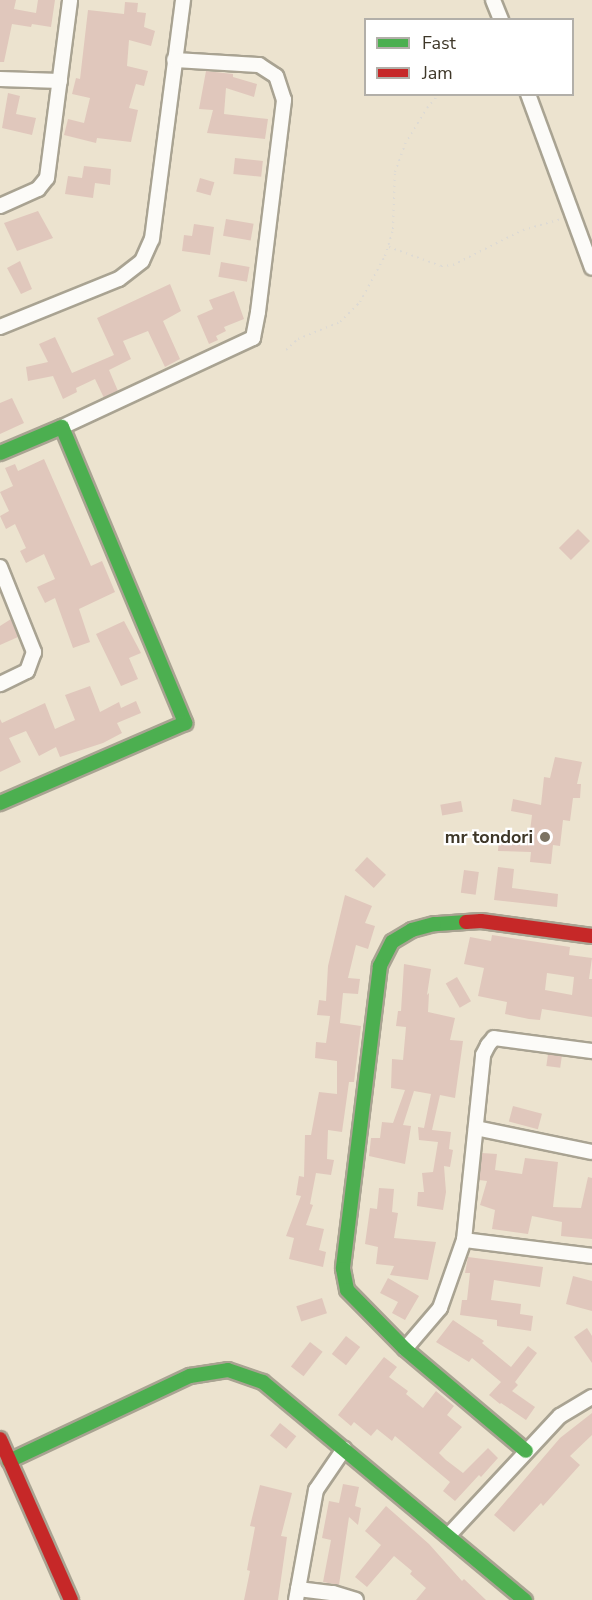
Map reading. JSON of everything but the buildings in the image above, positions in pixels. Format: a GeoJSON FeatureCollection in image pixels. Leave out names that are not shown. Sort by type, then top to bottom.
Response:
{"type":"FeatureCollection","features":[{"type":"Feature","properties":{"kind":"street"},"geometry":{"type":"LineString","coordinates":[[0,206],[38,189],[47,178],[70,0]]}},
{"type":"Feature","properties":{"kind":"street"},"geometry":{"type":"LineString","coordinates":[[0,327],[119,279],[142,261],[152,239],[183,0]]}},
{"type":"Feature","properties":{"kind":"street"},"geometry":{"type":"LineString","coordinates":[[494,0],[500,18]]}},
{"type":"Feature","properties":{"kind":"street"},"geometry":{"type":"LineString","coordinates":[[0,453],[253,339],[284,100],[276,76],[259,65],[174,60]]}},
{"type":"Feature","properties":{"kind":"street"},"geometry":{"type":"LineString","coordinates":[[0,79],[60,81]]}},
{"type":"Feature","properties":{"kind":"street"},"geometry":{"type":"LineString","coordinates":[[529,96],[592,268]]}},
{"type":"Feature","properties":{"kind":"street"},"geometry":{"type":"LineString","coordinates":[[0,803],[185,723],[62,427]]}},
{"type":"Feature","properties":{"kind":"street"},"geometry":{"type":"LineString","coordinates":[[0,567],[34,652],[27,671],[0,684]]}},
{"type":"Feature","properties":{"kind":"street"},"geometry":{"type":"LineString","coordinates":[[526,1451],[405,1349],[347,1290],[343,1269],[380,966],[392,942],[412,930],[434,924],[481,921],[592,936]]}},
{"type":"Feature","properties":{"kind":"street"},"geometry":{"type":"LineString","coordinates":[[405,1349],[440,1308],[465,1240],[483,1055],[494,1038],[592,1051]]}},
{"type":"Feature","properties":{"kind":"street"},"geometry":{"type":"LineString","coordinates":[[476,1128],[592,1152]]}},
{"type":"Feature","properties":{"kind":"street"},"geometry":{"type":"LineString","coordinates":[[465,1240],[592,1256]]}},
{"type":"Feature","properties":{"kind":"street"},"geometry":{"type":"LineString","coordinates":[[9,1461],[190,1376],[228,1370],[263,1382],[525,1600]]}},
{"type":"Feature","properties":{"kind":"street"},"geometry":{"type":"LineString","coordinates":[[448,1536],[560,1416],[592,1397]]}},
{"type":"Feature","properties":{"kind":"street"},"geometry":{"type":"LineString","coordinates":[[0,1439],[71,1600]]}},
{"type":"Feature","properties":{"kind":"street"},"geometry":{"type":"LineString","coordinates":[[344,1449],[316,1490],[297,1594],[333,1593],[356,1600]]}},
{"type":"Feature","properties":{"kind":"path"},"geometry":{"type":"LineString","coordinates":[[286,350],[298,339],[340,322],[360,302],[388,246],[393,229],[395,171],[405,144],[426,108],[437,96]]}},
{"type":"Feature","properties":{"kind":"path"},"geometry":{"type":"LineString","coordinates":[[388,246],[441,266],[453,265],[523,230],[573,216]]}},
{"type":"Feature","properties":{"kind":"traffic: fast"},"geometry":{"type":"LineString","coordinates":[[0,453],[62,427],[185,723],[0,803]]}},
{"type":"Feature","properties":{"kind":"traffic: fast"},"geometry":{"type":"LineString","coordinates":[[466,922],[434,924],[412,930],[392,942],[380,966],[343,1269],[347,1290],[405,1349],[526,1451]]}},
{"type":"Feature","properties":{"kind":"traffic: fast"},"geometry":{"type":"LineString","coordinates":[[9,1461],[190,1376],[228,1370],[263,1382],[525,1600]]}},
{"type":"Feature","properties":{"kind":"traffic: jam"},"geometry":{"type":"LineString","coordinates":[[466,922],[481,921],[592,936]]}},
{"type":"Feature","properties":{"kind":"traffic: jam"},"geometry":{"type":"LineString","coordinates":[[0,1439],[71,1600]]}},
{"type":"Feature","properties":{"kind":"place","name":"mr tondori"},"geometry":{"type":"Point","coordinates":[545,837]}}]}
